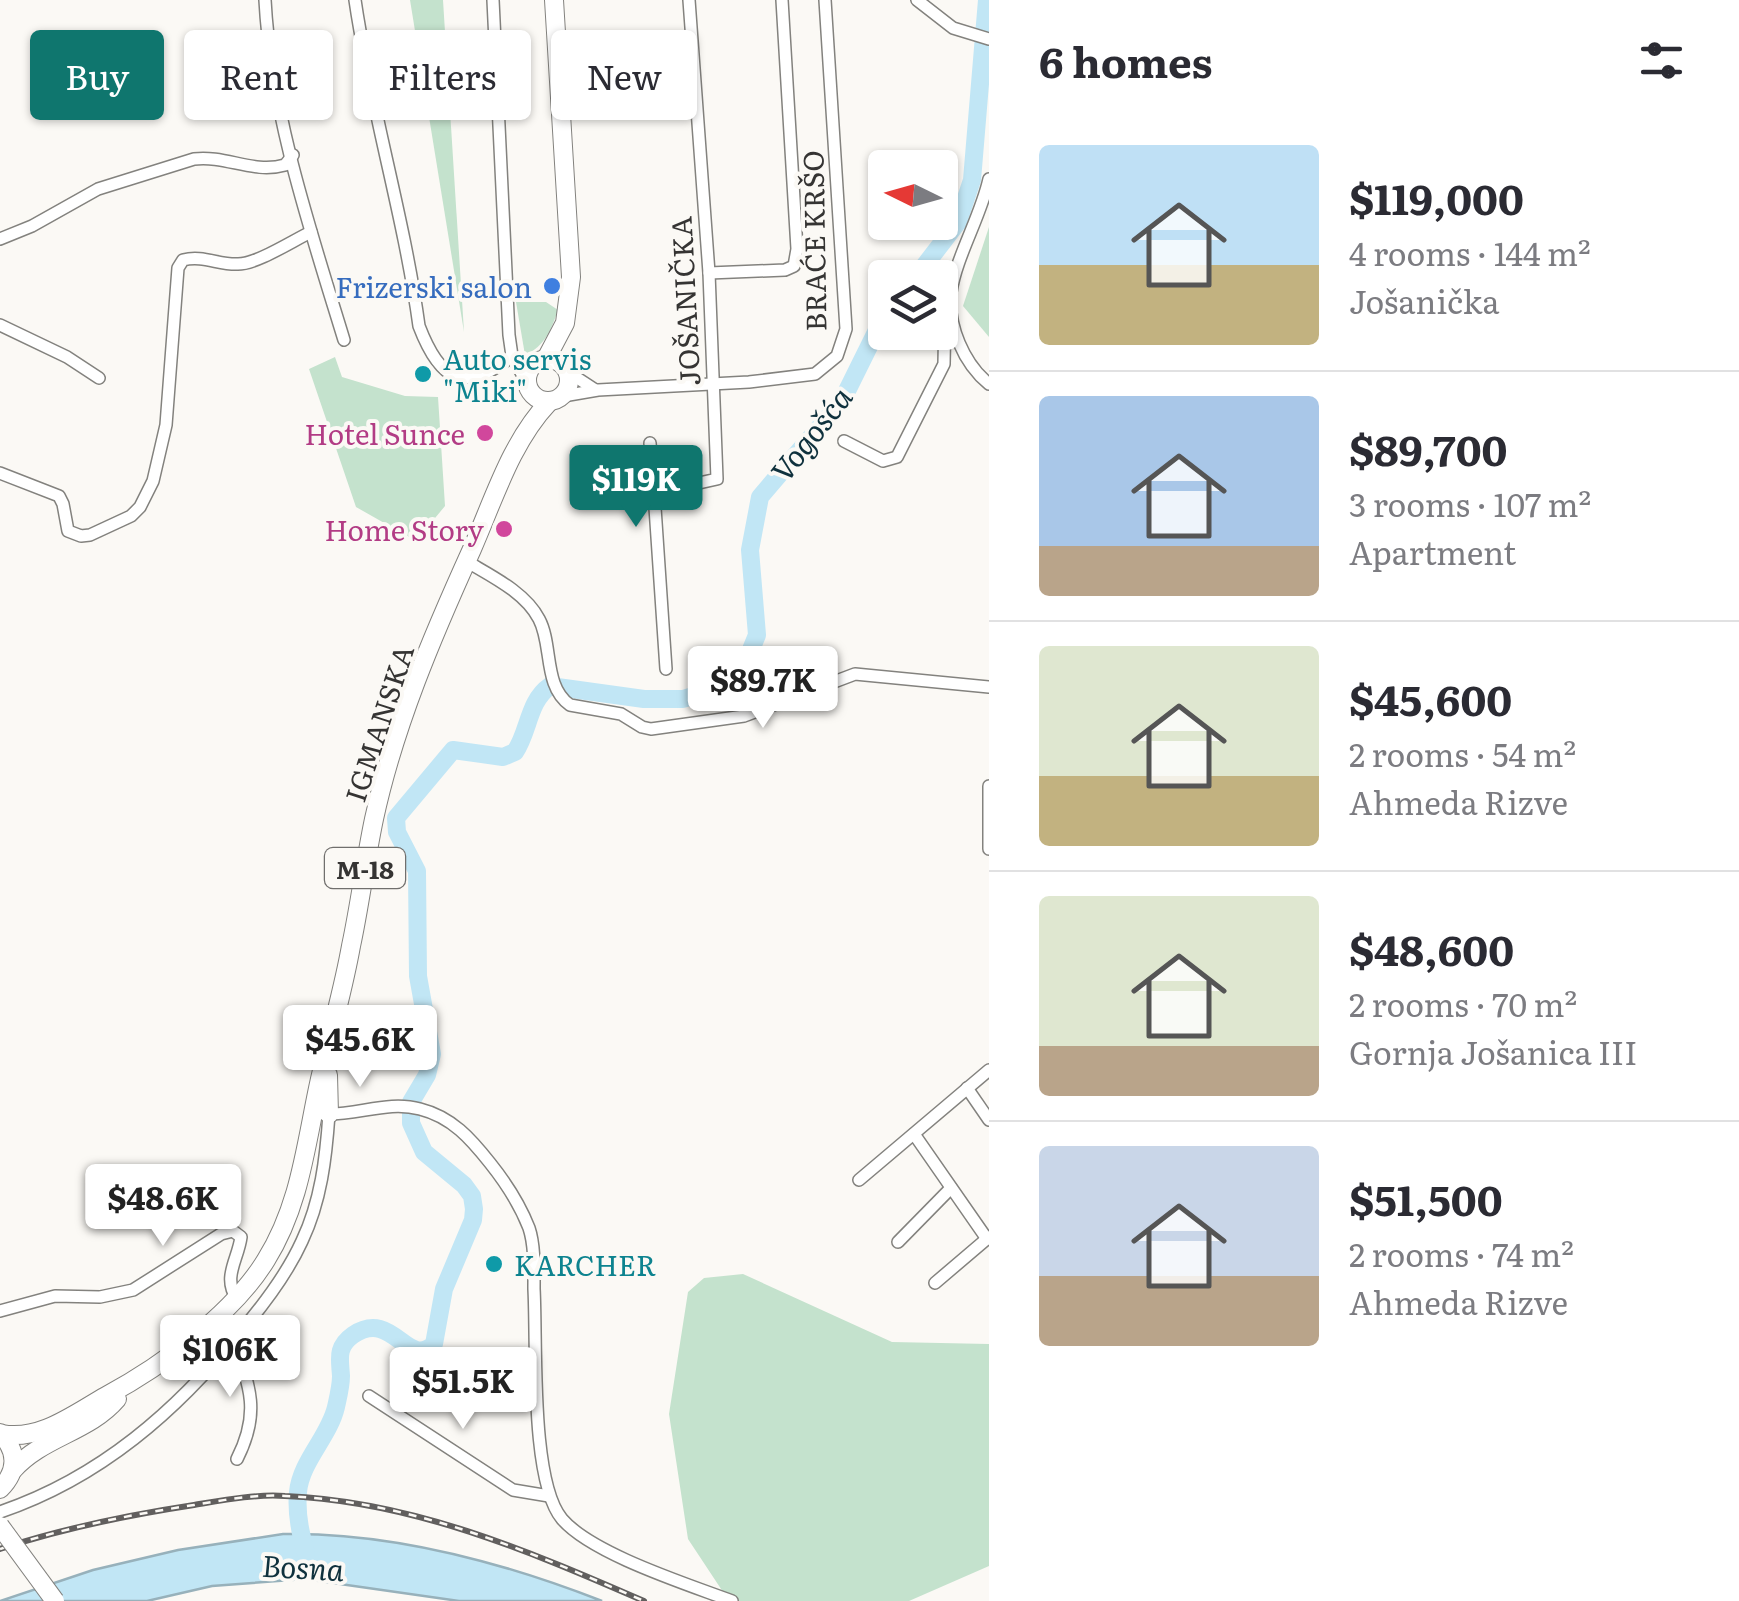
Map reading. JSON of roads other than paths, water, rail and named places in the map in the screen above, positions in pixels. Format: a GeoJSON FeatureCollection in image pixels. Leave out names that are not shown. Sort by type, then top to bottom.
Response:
{"type":"FeatureCollection","features":[{"type":"Feature","properties":{"kind":"main road","name":"M-18"},"geometry":{"type":"LineString","coordinates":[[528,387],[529,371],[541,361],[565,322],[570,304],[554,0]]}},
{"type":"Feature","properties":{"kind":"main road","name":"M-18"},"geometry":{"type":"LineString","coordinates":[[556,399],[569,385],[565,322]]}},
{"type":"Feature","properties":{"kind":"main road"},"geometry":{"type":"LineString","coordinates":[[541,361],[560,363],[567,370]]}},
{"type":"Feature","properties":{"kind":"main road"},"geometry":{"type":"LineString","coordinates":[[528,387],[537,399],[556,399]]}},
{"type":"Feature","properties":{"kind":"main road","name":"IGMANSKA"},"geometry":{"type":"LineString","coordinates":[[130,1383],[237,1298],[269,1256],[294,1202],[321,1113],[327,1049],[388,766],[466,561],[526,428],[528,387]]}},
{"type":"Feature","properties":{"kind":"main road","name":"IGMANSKA"},"geometry":{"type":"LineString","coordinates":[[526,428],[556,399]]}},
{"type":"Feature","properties":{"kind":"main road"},"geometry":{"type":"LineString","coordinates":[[1,1434],[38,1432],[130,1383]]}},
{"type":"Feature","properties":{"kind":"main road"},"geometry":{"type":"LineString","coordinates":[[4,1489],[30,1452],[102,1413],[130,1383]]}},
{"type":"Feature","properties":{"kind":"main road"},"geometry":{"type":"LineString","coordinates":[[1,1434],[12,1450],[4,1489]]}},
{"type":"Feature","properties":{"kind":"main road"},"geometry":{"type":"LineString","coordinates":[[0,1526],[55,1601]]}},
{"type":"Feature","properties":{"kind":"street"},"geometry":{"type":"LineString","coordinates":[[265,0],[273,66],[292,155],[344,340]]}},
{"type":"Feature","properties":{"kind":"street"},"geometry":{"type":"LineString","coordinates":[[355,0],[425,341],[444,370],[459,379],[473,380],[486,375],[512,356]]}},
{"type":"Feature","properties":{"kind":"street"},"geometry":{"type":"LineString","coordinates":[[493,0],[512,356],[528,387]]}},
{"type":"Feature","properties":{"kind":"street","name":"JOŠANIČKA"},"geometry":{"type":"LineString","coordinates":[[654,493],[717,478],[709,273],[689,0]]}},
{"type":"Feature","properties":{"kind":"street"},"geometry":{"type":"LineString","coordinates":[[709,273],[785,270],[794,266],[797,249],[782,0]]}},
{"type":"Feature","properties":{"kind":"street","name":"BRAĆE KRŠO"},"geometry":{"type":"LineString","coordinates":[[556,399],[598,390],[815,374],[837,356],[846,329],[825,0]]}},
{"type":"Feature","properties":{"kind":"street"},"geometry":{"type":"LineString","coordinates":[[917,0],[953,28],[989,39]]}},
{"type":"Feature","properties":{"kind":"street"},"geometry":{"type":"LineString","coordinates":[[0,239],[98,189],[194,159],[210,157],[258,170],[285,165],[292,155]]}},
{"type":"Feature","properties":{"kind":"street"},"geometry":{"type":"LineString","coordinates":[[958,273],[989,179]]}},
{"type":"Feature","properties":{"kind":"street"},"geometry":{"type":"LineString","coordinates":[[0,473],[58,496],[68,532],[73,534],[90,535],[131,516],[153,481],[166,425],[178,268],[184,260],[197,257],[227,264],[248,263],[311,232]]}},
{"type":"Feature","properties":{"kind":"street"},"geometry":{"type":"LineString","coordinates":[[0,325],[99,378]]}},
{"type":"Feature","properties":{"kind":"street"},"geometry":{"type":"LineString","coordinates":[[958,335],[966,358],[989,384]]}},
{"type":"Feature","properties":{"kind":"street"},"geometry":{"type":"LineString","coordinates":[[844,441],[883,461],[897,457],[944,364],[944,350]]}},
{"type":"Feature","properties":{"kind":"street"},"geometry":{"type":"LineString","coordinates":[[512,356],[525,362],[541,361]]}},
{"type":"Feature","properties":{"kind":"street"},"geometry":{"type":"LineString","coordinates":[[567,370],[598,390]]}},
{"type":"Feature","properties":{"kind":"street"},"geometry":{"type":"LineString","coordinates":[[650,443],[666,669]]}},
{"type":"Feature","properties":{"kind":"street"},"geometry":{"type":"LineString","coordinates":[[466,561],[506,584],[538,616],[560,696],[570,705],[621,714],[642,727],[652,729],[744,716],[855,674],[989,687]]}},
{"type":"Feature","properties":{"kind":"street"},"geometry":{"type":"LineString","coordinates":[[989,786],[989,849]]}},
{"type":"Feature","properties":{"kind":"street"},"geometry":{"type":"LineString","coordinates":[[859,1180],[989,1070]]}},
{"type":"Feature","properties":{"kind":"street"},"geometry":{"type":"LineString","coordinates":[[967,1088],[989,1120]]}},
{"type":"Feature","properties":{"kind":"street"},"geometry":{"type":"LineString","coordinates":[[0,1512],[57,1488],[108,1459],[173,1407],[233,1342],[278,1283],[303,1240],[318,1200],[321,1113],[400,1105],[454,1123],[476,1144],[515,1199],[530,1232],[540,1424],[549,1496],[564,1521],[607,1550],[732,1601]]}},
{"type":"Feature","properties":{"kind":"street"},"geometry":{"type":"LineString","coordinates":[[914,1134],[988,1238],[936,1283]]}},
{"type":"Feature","properties":{"kind":"street"},"geometry":{"type":"LineString","coordinates":[[898,1242],[951,1188]]}},
{"type":"Feature","properties":{"kind":"street"},"geometry":{"type":"LineString","coordinates":[[0,1311],[55,1296],[100,1297],[132,1290],[220,1234],[233,1230],[240,1237],[230,1275],[230,1289],[237,1298]]}},
{"type":"Feature","properties":{"kind":"street"},"geometry":{"type":"LineString","coordinates":[[233,1342],[252,1406],[249,1436],[237,1459]]}},
{"type":"Feature","properties":{"kind":"street"},"geometry":{"type":"LineString","coordinates":[[369,1396],[513,1490],[549,1496]]}},
{"type":"Feature","properties":{"kind":"water","name":"Bosna"},"geometry":{"type":"Polygon","coordinates":[[[283,1534],[365,1538],[446,1552],[602,1601],[459,1601],[305,1579],[212,1586],[147,1601],[0,1601],[93,1570],[178,1550],[283,1534]]]}},
{"type":"Feature","properties":{"kind":"waterway","name":"Vogošća"},"geometry":{"type":"LineString","coordinates":[[929,260],[958,222],[972,180],[987,0]]}},
{"type":"Feature","properties":{"kind":"waterway","name":"Vogošća"},"geometry":{"type":"LineString","coordinates":[[306,1553],[299,1523],[298,1492],[304,1470],[336,1407],[344,1344],[367,1329],[389,1333],[416,1350],[434,1344],[444,1289],[473,1220],[472,1196],[424,1152],[411,1123],[411,1102],[427,1075],[432,1054],[418,976],[417,871],[397,832],[396,818],[453,750],[503,757],[515,752],[537,700],[550,686],[644,699],[683,699],[718,688],[744,667],[757,635],[750,550],[760,497],[842,401],[868,348]]}},
{"type":"Feature","properties":{"kind":"railway"},"geometry":{"type":"LineString","coordinates":[[0,1549],[72,1528],[145,1513],[240,1498],[285,1496],[378,1507],[424,1518],[513,1547],[644,1601]]}},
{"type":"Feature","properties":{"kind":"place","name":"Frizerski salon"},"geometry":{"type":"Point","coordinates":[552,286]}},
{"type":"Feature","properties":{"kind":"place","name":"Auto servis \"Miki\""},"geometry":{"type":"Point","coordinates":[423,374]}},
{"type":"Feature","properties":{"kind":"place","name":"Hotel Sunce"},"geometry":{"type":"Point","coordinates":[485,433]}},
{"type":"Feature","properties":{"kind":"place","name":"Home Story"},"geometry":{"type":"Point","coordinates":[504,529]}},
{"type":"Feature","properties":{"kind":"place","name":"KARCHER"},"geometry":{"type":"Point","coordinates":[494,1264]}}]}
